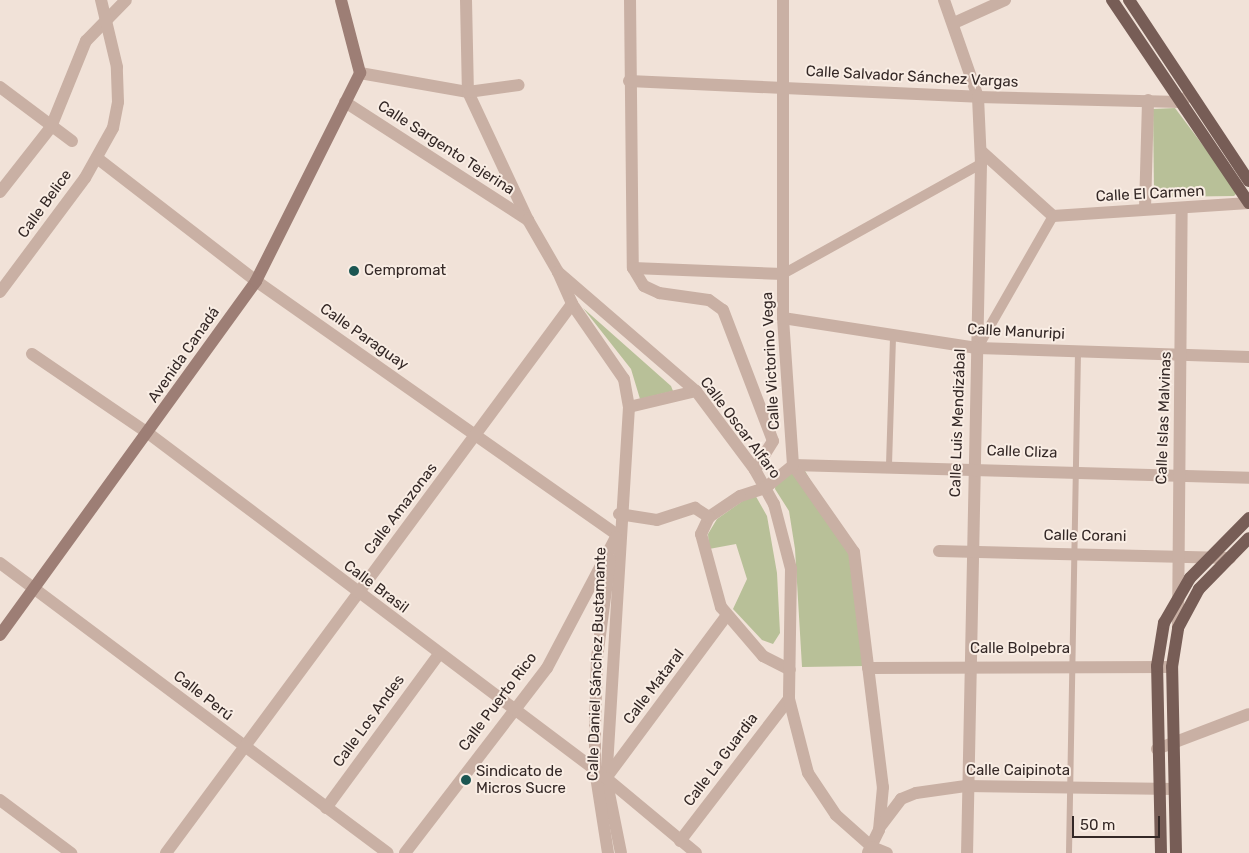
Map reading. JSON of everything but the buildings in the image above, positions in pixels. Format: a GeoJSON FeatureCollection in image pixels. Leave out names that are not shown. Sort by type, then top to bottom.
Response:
{"type":"FeatureCollection","features":[{"type":"Feature","properties":{"kind":"main road"},"geometry":{"type":"LineString","coordinates":[[341,0],[360,73]]}},
{"type":"Feature","properties":{"kind":"main road"},"geometry":{"type":"LineString","coordinates":[[1112,0],[1249,203]]}},
{"type":"Feature","properties":{"kind":"main road"},"geometry":{"type":"LineString","coordinates":[[1129,0],[1249,181]]}},
{"type":"Feature","properties":{"kind":"main road","name":"Avenida Canadá"},"geometry":{"type":"LineString","coordinates":[[0,635],[148,433],[256,281],[360,73]]}},
{"type":"Feature","properties":{"kind":"main road"},"geometry":{"type":"LineString","coordinates":[[1161,853],[1157,749],[1157,666],[1164,624],[1176,595],[1249,518]]}},
{"type":"Feature","properties":{"kind":"main road"},"geometry":{"type":"LineString","coordinates":[[1176,853],[1172,667],[1178,628],[1193,596],[1249,538]]}},
{"type":"Feature","properties":{"kind":"street","name":"Calle Belice"},"geometry":{"type":"LineString","coordinates":[[0,292],[98,158],[113,128],[118,102],[118,67],[101,0]]}},
{"type":"Feature","properties":{"kind":"street"},"geometry":{"type":"LineString","coordinates":[[0,192],[51,127],[78,57],[106,20],[126,0]]}},
{"type":"Feature","properties":{"kind":"street","name":"Calle Oscar Alfaro"},"geometry":{"type":"LineString","coordinates":[[466,0],[468,92],[528,220],[558,272],[696,392],[755,470],[774,504],[791,570],[788,698],[808,773],[836,815],[870,850],[887,853]]}},
{"type":"Feature","properties":{"kind":"street"},"geometry":{"type":"LineString","coordinates":[[630,0],[629,81],[633,268],[644,286],[659,293],[700,298],[723,310],[773,441],[755,470]]}},
{"type":"Feature","properties":{"kind":"street","name":"Calle Victorino Vega"},"geometry":{"type":"LineString","coordinates":[[784,0],[783,318],[793,465]]}},
{"type":"Feature","properties":{"kind":"street","name":"Calle Luis Mendizábal"},"geometry":{"type":"LineString","coordinates":[[944,0],[954,23],[978,97],[981,157],[977,348],[972,467],[966,786],[967,853]]}},
{"type":"Feature","properties":{"kind":"street"},"geometry":{"type":"LineString","coordinates":[[954,23],[1005,0]]}},
{"type":"Feature","properties":{"kind":"street"},"geometry":{"type":"LineString","coordinates":[[360,73],[468,92],[519,85]]}},
{"type":"Feature","properties":{"kind":"street","name":"Calle Salvador Sánchez Vargas"},"geometry":{"type":"LineString","coordinates":[[629,81],[978,97],[1180,102]]}},
{"type":"Feature","properties":{"kind":"street"},"geometry":{"type":"LineString","coordinates":[[0,87],[72,141]]}},
{"type":"Feature","properties":{"kind":"street"},"geometry":{"type":"LineString","coordinates":[[1180,102],[1191,94]]}},
{"type":"Feature","properties":{"kind":"street"},"geometry":{"type":"LineString","coordinates":[[1145,209],[1148,100]]}},
{"type":"Feature","properties":{"kind":"street","name":"Calle Sargento Tejerina"},"geometry":{"type":"LineString","coordinates":[[345,102],[528,220]]}},
{"type":"Feature","properties":{"kind":"street"},"geometry":{"type":"LineString","coordinates":[[633,268],[783,274],[981,157],[1053,216],[977,348]]}},
{"type":"Feature","properties":{"kind":"street","name":"Calle Paraguay"},"geometry":{"type":"LineString","coordinates":[[98,158],[256,281],[618,535]]}},
{"type":"Feature","properties":{"kind":"street","name":"Calle El Carmen"},"geometry":{"type":"LineString","coordinates":[[1053,216],[1145,209],[1182,209],[1249,203]]}},
{"type":"Feature","properties":{"kind":"street","name":"Calle Islas Malvinas"},"geometry":{"type":"LineString","coordinates":[[1178,628],[1176,555],[1183,355],[1182,209]]}},
{"type":"Feature","properties":{"kind":"street","name":"Calle Daniel Sánchez Bustamante"},"geometry":{"type":"LineString","coordinates":[[558,272],[572,304],[624,379],[629,407],[619,514],[606,778],[621,853]]}},
{"type":"Feature","properties":{"kind":"street","name":"Calle Amazonas"},"geometry":{"type":"LineString","coordinates":[[166,853],[357,594],[477,436],[572,304]]}},
{"type":"Feature","properties":{"kind":"street","name":"Calle Manuripi"},"geometry":{"type":"LineString","coordinates":[[783,318],[893,338],[977,348],[1249,357]]}},
{"type":"Feature","properties":{"kind":"street","name":"Calle Brasil"},"geometry":{"type":"LineString","coordinates":[[32,354],[148,433],[357,594],[511,710],[606,778],[696,853]]}},
{"type":"Feature","properties":{"kind":"street"},"geometry":{"type":"LineString","coordinates":[[629,407],[696,392]]}},
{"type":"Feature","properties":{"kind":"street"},"geometry":{"type":"LineString","coordinates":[[790,670],[764,656],[727,615],[712,581],[701,534],[709,517],[740,496],[765,488],[793,465],[854,552],[868,668],[880,741],[883,787],[879,830],[870,850]]}},
{"type":"Feature","properties":{"kind":"street","name":"Calle Cliza"},"geometry":{"type":"LineString","coordinates":[[793,465],[972,467],[1249,478]]}},
{"type":"Feature","properties":{"kind":"street"},"geometry":{"type":"LineString","coordinates":[[619,514],[658,520],[695,508],[709,517]]}},
{"type":"Feature","properties":{"kind":"street","name":"Calle Daniel Sánchez Bustamante"},"geometry":{"type":"LineString","coordinates":[[608,853],[595,770],[597,658],[605,576],[618,535]]}},
{"type":"Feature","properties":{"kind":"street","name":"Calle Puerto Rico"},"geometry":{"type":"LineString","coordinates":[[405,853],[511,710],[547,668],[618,535]]}},
{"type":"Feature","properties":{"kind":"street","name":"Calle Corani"},"geometry":{"type":"LineString","coordinates":[[939,551],[1072,552],[1230,558]]}},
{"type":"Feature","properties":{"kind":"street","name":"Calle Perú"},"geometry":{"type":"LineString","coordinates":[[0,563],[243,748],[388,853]]}},
{"type":"Feature","properties":{"kind":"street","name":"Calle Mataral"},"geometry":{"type":"LineString","coordinates":[[606,778],[727,615]]}},
{"type":"Feature","properties":{"kind":"street","name":"Calle Los Andes"},"geometry":{"type":"LineString","coordinates":[[326,808],[439,654]]}},
{"type":"Feature","properties":{"kind":"street","name":"Calle Bolpebra"},"geometry":{"type":"LineString","coordinates":[[868,668],[969,665],[1172,667]]}},
{"type":"Feature","properties":{"kind":"street","name":"Calle La Guardia"},"geometry":{"type":"LineString","coordinates":[[680,841],[788,698]]}},
{"type":"Feature","properties":{"kind":"street"},"geometry":{"type":"LineString","coordinates":[[1157,749],[1249,714]]}},
{"type":"Feature","properties":{"kind":"street","name":"Calle Caipinota"},"geometry":{"type":"LineString","coordinates":[[879,830],[901,799],[966,786],[1174,789]]}},
{"type":"Feature","properties":{"kind":"street"},"geometry":{"type":"LineString","coordinates":[[0,800],[71,853]]}},
{"type":"Feature","properties":{"kind":"lane"},"geometry":{"type":"LineString","coordinates":[[889,465],[893,338]]}},
{"type":"Feature","properties":{"kind":"lane"},"geometry":{"type":"LineString","coordinates":[[1070,853],[1068,787],[1078,351]]}},
{"type":"Feature","properties":{"kind":"green space"},"geometry":{"type":"Polygon","coordinates":[[[1175,108],[1238,192],[1234,196],[1159,197],[1154,190],[1153,109],[1175,108]]]}},
{"type":"Feature","properties":{"kind":"green space"},"geometry":{"type":"Polygon","coordinates":[[[583,308],[671,386],[673,391],[640,399],[631,369],[583,308]]]}},
{"type":"Feature","properties":{"kind":"green space"},"geometry":{"type":"Polygon","coordinates":[[[804,469],[853,556],[865,666],[802,667],[795,549],[789,511],[775,489],[776,478],[804,469]]]}},
{"type":"Feature","properties":{"kind":"green space"},"geometry":{"type":"Polygon","coordinates":[[[754,493],[767,516],[777,573],[780,633],[773,644],[762,640],[733,609],[747,579],[736,544],[709,549],[708,534],[717,519],[754,493]]]}},
{"type":"Feature","properties":{"kind":"place","name":"Cempromat"},"geometry":{"type":"Point","coordinates":[354,271]}},
{"type":"Feature","properties":{"kind":"place","name":"Sindicato de Micros Sucre"},"geometry":{"type":"Point","coordinates":[466,780]}}]}
